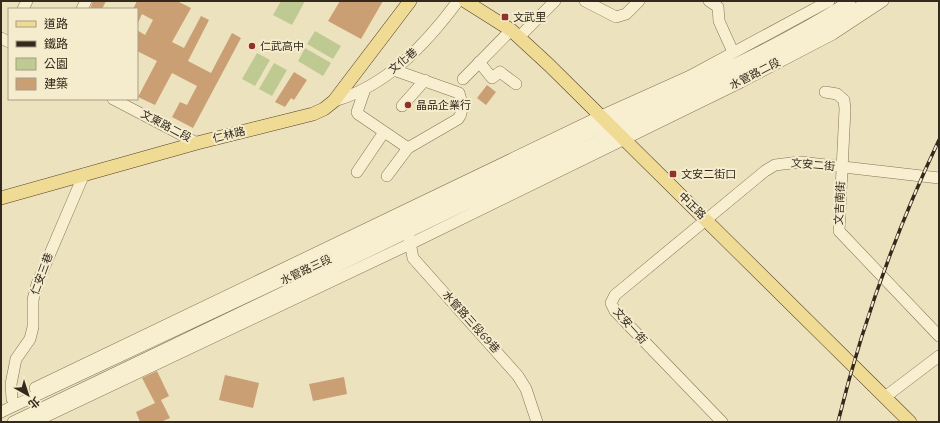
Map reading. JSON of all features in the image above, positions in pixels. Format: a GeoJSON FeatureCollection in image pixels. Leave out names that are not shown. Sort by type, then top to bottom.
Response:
{"type":"FeatureCollection","features":[{"type":"Feature","properties":{"kind":"main road","name":"仁林路"},"geometry":{"type":"LineString","coordinates":[[1,198],[197,143],[313,114],[324,109],[334,100],[410,1]]}},
{"type":"Feature","properties":{"kind":"main road","name":"中正路"},"geometry":{"type":"LineString","coordinates":[[465,1],[515,34],[613,128],[910,422]]}},
{"type":"Feature","properties":{"kind":"street","name":"文化巷"},"geometry":{"type":"LineString","coordinates":[[334,100],[366,89],[394,70],[420,46],[458,1]]}},
{"type":"Feature","properties":{"kind":"street"},"geometry":{"type":"LineString","coordinates":[[463,79],[479,62],[555,1]]}},
{"type":"Feature","properties":{"kind":"street"},"geometry":{"type":"LineString","coordinates":[[585,1],[616,17],[626,14],[639,1]]}},
{"type":"Feature","properties":{"kind":"street"},"geometry":{"type":"LineString","coordinates":[[613,128],[690,76],[829,1]]}},
{"type":"Feature","properties":{"kind":"street","name":"水管路二段"},"geometry":{"type":"LineString","coordinates":[[613,128],[825,17],[850,1]]}},
{"type":"Feature","properties":{"kind":"street","name":"水管路二段"},"geometry":{"type":"LineString","coordinates":[[613,128],[759,63],[827,27],[870,1]]}},
{"type":"Feature","properties":{"kind":"street","name":"水管路二段"},"geometry":{"type":"LineString","coordinates":[[613,128],[741,82],[833,34],[883,1]]}},
{"type":"Feature","properties":{"kind":"street"},"geometry":{"type":"LineString","coordinates":[[718,3],[719,21],[733,52]]}},
{"type":"Feature","properties":{"kind":"street"},"geometry":{"type":"LineString","coordinates":[[479,62],[492,78],[500,72],[516,84]]}},
{"type":"Feature","properties":{"kind":"street"},"geometry":{"type":"LineString","coordinates":[[387,176],[408,148],[458,119],[460,116],[461,100],[459,94],[425,80],[394,70]]}},
{"type":"Feature","properties":{"kind":"street"},"geometry":{"type":"LineString","coordinates":[[402,106],[425,80]]}},
{"type":"Feature","properties":{"kind":"street"},"geometry":{"type":"LineString","coordinates":[[366,89],[357,112],[358,114],[408,148]]}},
{"type":"Feature","properties":{"kind":"street","name":"文吉南街"},"geometry":{"type":"LineString","coordinates":[[825,92],[837,94],[844,100],[839,231],[939,336]]}},
{"type":"Feature","properties":{"kind":"street","name":"文東路二段"},"geometry":{"type":"LineString","coordinates":[[116,100],[197,143]]}},
{"type":"Feature","properties":{"kind":"street","name":"水管路三段"},"geometry":{"type":"LineString","coordinates":[[34,422],[409,233],[613,128]]}},
{"type":"Feature","properties":{"kind":"street","name":"水管路三段"},"geometry":{"type":"LineString","coordinates":[[13,422],[409,233],[613,128]]}},
{"type":"Feature","properties":{"kind":"street","name":"水管路三段"},"geometry":{"type":"LineString","coordinates":[[1,404],[613,128]]}},
{"type":"Feature","properties":{"kind":"street"},"geometry":{"type":"LineString","coordinates":[[357,172],[384,132]]}},
{"type":"Feature","properties":{"kind":"street","name":"文安二街"},"geometry":{"type":"LineString","coordinates":[[705,219],[765,171],[775,165],[800,162],[939,178]]}},
{"type":"Feature","properties":{"kind":"street","name":"仁安三巷"},"geometry":{"type":"LineString","coordinates":[[12,399],[11,384],[16,359],[30,339],[33,327],[32,300],[37,284],[84,174]]}},
{"type":"Feature","properties":{"kind":"street","name":"文安一街"},"geometry":{"type":"LineString","coordinates":[[705,219],[615,295],[611,303],[615,311],[722,422]]}},
{"type":"Feature","properties":{"kind":"street","name":"水管路三段"},"geometry":{"type":"LineString","coordinates":[[1,412],[409,233]]}},
{"type":"Feature","properties":{"kind":"street","name":"水管路三段69巷"},"geometry":{"type":"LineString","coordinates":[[409,233],[414,258],[518,376],[526,389],[537,422]]}},
{"type":"Feature","properties":{"kind":"street"},"geometry":{"type":"LineString","coordinates":[[885,397],[939,356]]}},
{"type":"Feature","properties":{"kind":"green space"},"geometry":{"type":"Polygon","coordinates":[[[281,1],[305,1],[292,25],[273,15],[281,1]]]}},
{"type":"Feature","properties":{"kind":"green space"},"geometry":{"type":"Polygon","coordinates":[[[315,31],[341,46],[333,59],[307,44],[315,31]]]}},
{"type":"Feature","properties":{"kind":"green space"},"geometry":{"type":"Polygon","coordinates":[[[305,48],[331,63],[323,76],[298,61],[305,48]]]}},
{"type":"Feature","properties":{"kind":"green space"},"geometry":{"type":"Polygon","coordinates":[[[257,53],[270,60],[255,86],[242,79],[257,53]]]}},
{"type":"Feature","properties":{"kind":"green space"},"geometry":{"type":"Polygon","coordinates":[[[274,63],[287,70],[272,96],[259,89],[274,63]]]}},
{"type":"Feature","properties":{"kind":"building"},"geometry":{"type":"Polygon","coordinates":[[[93,1],[106,1],[102,8],[90,8],[93,1]]]}},
{"type":"Feature","properties":{"kind":"building"},"geometry":{"type":"Polygon","coordinates":[[[137,1],[177,1],[191,8],[172,42],[184,48],[201,16],[209,20],[188,61],[211,73],[232,33],[241,38],[193,128],[172,117],[180,102],[187,105],[197,86],[172,73],[155,105],[138,97],[157,61],[138,52],[138,31],[145,35],[153,20],[142,14],[138,23],[138,8],[134,8],[137,1]]]}},
{"type":"Feature","properties":{"kind":"building"},"geometry":{"type":"Polygon","coordinates":[[[340,1],[383,1],[361,39],[328,21],[340,1]]]}},
{"type":"Feature","properties":{"kind":"building"},"geometry":{"type":"Polygon","coordinates":[[[294,72],[307,80],[294,100],[291,98],[285,107],[275,102],[294,72]]]}},
{"type":"Feature","properties":{"kind":"building"},"geometry":{"type":"Polygon","coordinates":[[[487,85],[496,92],[486,105],[477,98],[487,85]]]}},
{"type":"Feature","properties":{"kind":"building"},"geometry":{"type":"Polygon","coordinates":[[[157,371],[169,396],[161,400],[170,418],[161,422],[140,422],[136,412],[155,403],[142,378],[157,371]]]}},
{"type":"Feature","properties":{"kind":"building"},"geometry":{"type":"Polygon","coordinates":[[[225,375],[259,383],[253,408],[219,400],[225,375]]]}},
{"type":"Feature","properties":{"kind":"building"},"geometry":{"type":"Polygon","coordinates":[[[344,377],[347,394],[313,401],[309,384],[344,377]]]}},
{"type":"Feature","properties":{"kind":"railway"},"geometry":{"type":"LineString","coordinates":[[838,422],[847,385],[881,278],[908,209],[939,140]]}},
{"type":"Feature","properties":{"kind":"place","name":"文武里"},"geometry":{"type":"Point","coordinates":[505,17]}},
{"type":"Feature","properties":{"kind":"place","name":"仁武高中"},"geometry":{"type":"Point","coordinates":[252,46]}},
{"type":"Feature","properties":{"kind":"place","name":"晶品企業行"},"geometry":{"type":"Point","coordinates":[408,105]}},
{"type":"Feature","properties":{"kind":"place","name":"文安二街口"},"geometry":{"type":"Point","coordinates":[673,174]}}]}
